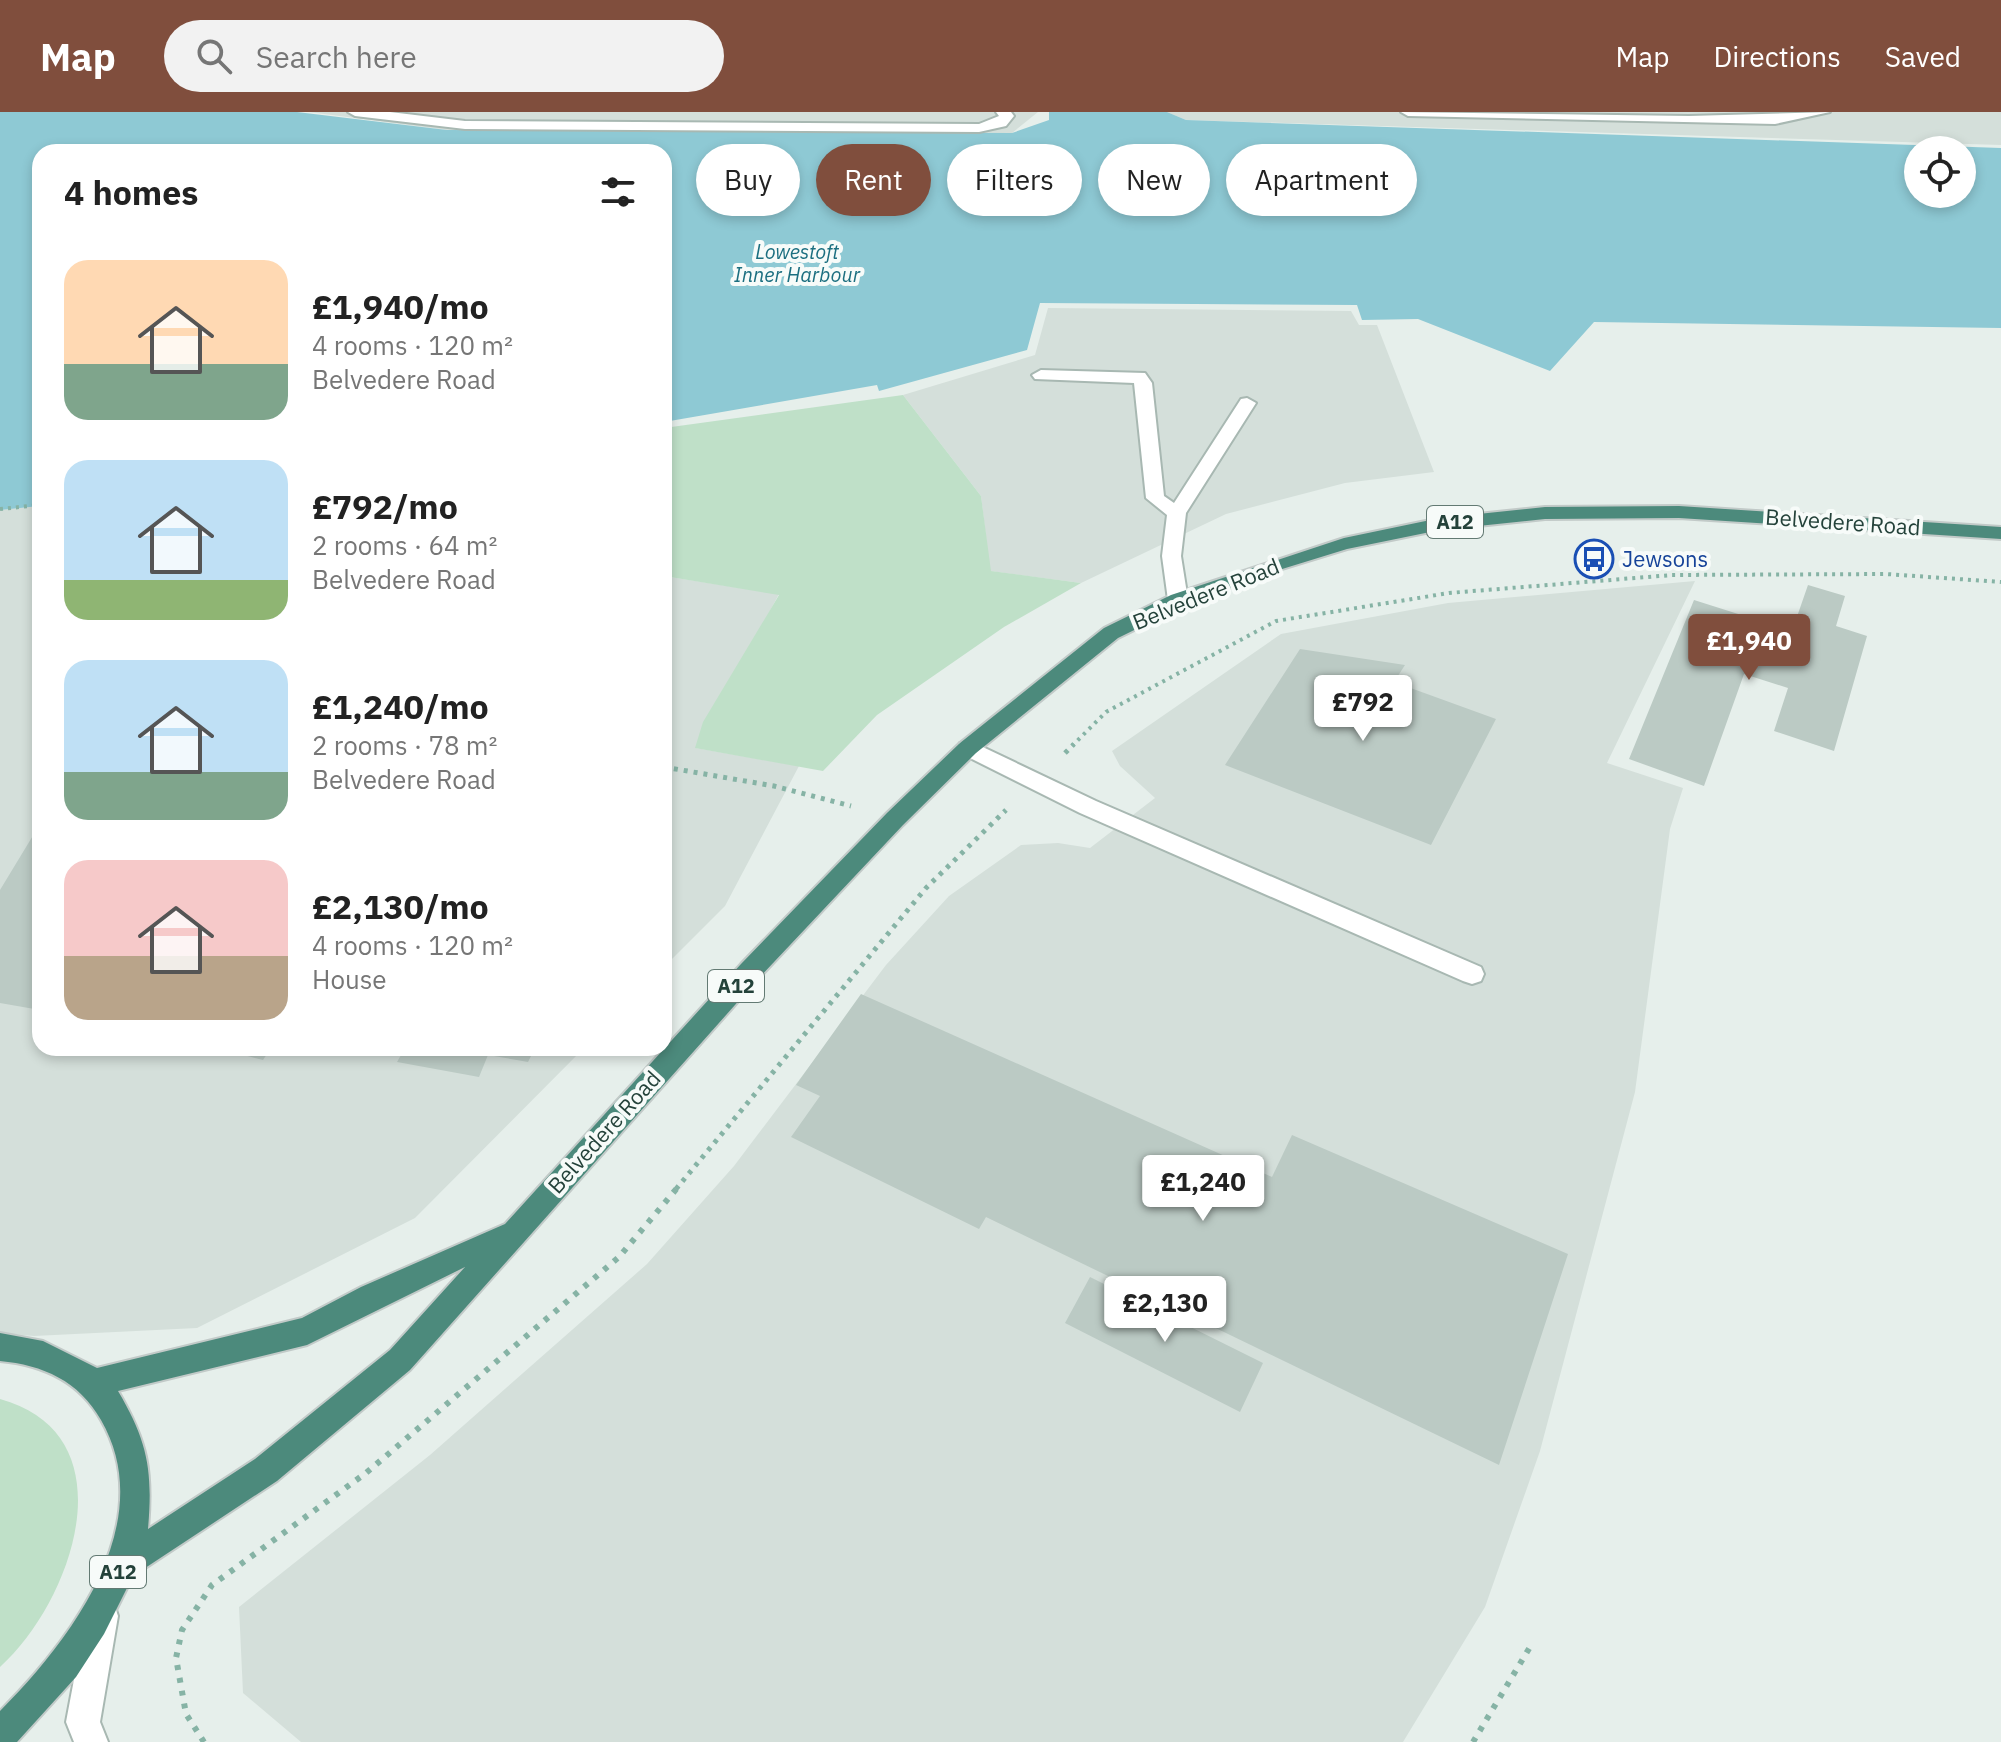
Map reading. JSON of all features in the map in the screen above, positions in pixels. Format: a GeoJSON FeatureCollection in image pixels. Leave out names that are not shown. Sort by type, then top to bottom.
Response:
{"type":"FeatureCollection","features":[{"type":"Feature","properties":{"kind":"highway","name":"Belvedere Road"},"geometry":{"type":"LineString","coordinates":[[122,1564],[266,1470],[400,1360],[750,971],[895,819],[968,748],[1111,633],[1178,600],[1262,569],[1344,544],[1440,524],[1545,513],[1679,512],[2001,533]]}},
{"type":"Feature","properties":{"kind":"highway","name":"Belvedere Road"},"geometry":{"type":"LineString","coordinates":[[93,1383],[307,1331],[371,1297],[513,1232]]}},
{"type":"Feature","properties":{"kind":"highway","name":"A12"},"geometry":{"type":"LineString","coordinates":[[0,1347],[42,1355],[70,1366],[93,1383],[115,1409],[129,1441],[135,1478],[133,1519],[122,1564],[104,1606],[77,1651],[42,1695],[0,1735]]}},
{"type":"Feature","properties":{"kind":"street"},"geometry":{"type":"LineString","coordinates":[[355,112],[465,125],[979,128],[1001,123],[1007,116],[1003,112]]}},
{"type":"Feature","properties":{"kind":"street"},"geometry":{"type":"LineString","coordinates":[[1408,112],[1689,120],[1775,120],[1823,112]]}},
{"type":"Feature","properties":{"kind":"street"},"geometry":{"type":"LineString","coordinates":[[1041,375],[1139,377],[1143,383],[1155,498],[1177,513]]}},
{"type":"Feature","properties":{"kind":"street"},"geometry":{"type":"LineString","coordinates":[[1178,600],[1170,566],[1171,533],[1177,513],[1247,403]]}},
{"type":"Feature","properties":{"kind":"street"},"geometry":{"type":"LineString","coordinates":[[968,748],[1036,782],[1472,974]]}},
{"type":"Feature","properties":{"kind":"street"},"geometry":{"type":"LineString","coordinates":[[91,1742],[83,1722],[104,1606]]}},
{"type":"Feature","properties":{"kind":"path"},"geometry":{"type":"LineString","coordinates":[[0,509],[32,506]]}},
{"type":"Feature","properties":{"kind":"path"},"geometry":{"type":"LineString","coordinates":[[204,1742],[186,1714],[176,1658],[182,1630],[212,1585],[366,1473],[619,1257],[926,888],[1106,712],[1276,621],[1449,593],[1672,575],[1886,574],[2001,582]]}},
{"type":"Feature","properties":{"kind":"path"},"geometry":{"type":"LineString","coordinates":[[672,768],[774,786],[895,819]]}},
{"type":"Feature","properties":{"kind":"path"},"geometry":{"type":"LineString","coordinates":[[1473,1742],[1533,1642]]}},
{"type":"Feature","properties":{"kind":"shaded area"},"geometry":{"type":"Polygon","coordinates":[[[309,112],[1038,112],[1012,133],[447,130],[309,112]]]}},
{"type":"Feature","properties":{"kind":"shaded area"},"geometry":{"type":"Polygon","coordinates":[[[1167,112],[2001,112],[2001,145],[1976,144],[1976,136],[1904,136],[1904,142],[1186,120],[1167,112]]]}},
{"type":"Feature","properties":{"kind":"shaded area"},"geometry":{"type":"Polygon","coordinates":[[[1048,308],[1351,311],[1359,325],[1377,325],[1434,472],[1345,483],[1226,514],[1081,583],[990,571],[981,496],[903,395],[1035,355],[1048,308]]]}},
{"type":"Feature","properties":{"kind":"shaded area"},"geometry":{"type":"Polygon","coordinates":[[[32,507],[32,1056],[576,1056],[415,1218],[197,1328],[34,1336],[0,1333],[0,510],[32,507]]]}},
{"type":"Feature","properties":{"kind":"shaded area"},"geometry":{"type":"Polygon","coordinates":[[[672,577],[779,594],[696,748],[799,766],[725,906],[672,959],[672,577]]]}},
{"type":"Feature","properties":{"kind":"shaded area"},"geometry":{"type":"Polygon","coordinates":[[[1695,581],[1607,763],[1683,788],[1670,829],[1635,1092],[1540,1451],[1485,1607],[1403,1742],[301,1742],[243,1693],[239,1607],[430,1455],[647,1264],[734,1166],[886,965],[949,896],[1021,845],[1058,843],[1090,848],[1155,798],[1120,766],[1112,751],[1281,634],[1448,603],[1695,581]]]}},
{"type":"Feature","properties":{"kind":"green space"},"geometry":{"type":"Polygon","coordinates":[[[903,395],[981,496],[991,571],[1081,583],[1004,627],[877,715],[823,771],[695,748],[703,722],[779,595],[672,577],[672,427],[903,395]]]}},
{"type":"Feature","properties":{"kind":"green space"},"geometry":{"type":"Polygon","coordinates":[[[0,1399],[41,1418],[66,1447],[77,1482],[76,1522],[67,1563],[49,1602],[26,1638],[0,1667],[0,1399]]]}},
{"type":"Feature","properties":{"kind":"water","name":"Lowestoft Inner Harbour"},"geometry":{"type":"Polygon","coordinates":[[[0,112],[297,112],[447,130],[1012,133],[1049,120],[1049,112],[1167,112],[1186,120],[1904,145],[1904,208],[1976,208],[1976,147],[2001,148],[2001,328],[1594,322],[1550,371],[1418,319],[1362,320],[1357,305],[1040,303],[1027,350],[879,391],[877,385],[672,421],[672,144],[32,144],[32,507],[0,510],[0,112]]]}},
{"type":"Feature","properties":{"kind":"building"},"geometry":{"type":"Polygon","coordinates":[[[1808,585],[1845,596],[1836,626],[1867,636],[1834,751],[1774,731],[1788,688],[1744,674],[1704,786],[1629,759],[1694,600],[1792,631],[1808,585]]]}},
{"type":"Feature","properties":{"kind":"building"},"geometry":{"type":"Polygon","coordinates":[[[1300,649],[1405,665],[1394,682],[1496,719],[1431,845],[1225,765],[1300,649]]]}},
{"type":"Feature","properties":{"kind":"building"},"geometry":{"type":"Polygon","coordinates":[[[32,837],[32,1009],[0,1003],[0,890],[32,837]]]}},
{"type":"Feature","properties":{"kind":"building"},"geometry":{"type":"Polygon","coordinates":[[[861,994],[1272,1177],[1292,1135],[1568,1254],[1499,1465],[986,1217],[979,1229],[791,1137],[820,1096],[796,1085],[861,994]]]}},
{"type":"Feature","properties":{"kind":"building"},"geometry":{"type":"Polygon","coordinates":[[[400,1056],[488,1056],[479,1077],[397,1062],[400,1056]]]}},
{"type":"Feature","properties":{"kind":"building"},"geometry":{"type":"Polygon","coordinates":[[[494,1056],[531,1056],[528,1062],[494,1056]]]}},
{"type":"Feature","properties":{"kind":"building"},"geometry":{"type":"Polygon","coordinates":[[[1090,1277],[1263,1363],[1240,1412],[1065,1323],[1090,1277]]]}},
{"type":"Feature","properties":{"kind":"place","name":"Jewsons"},"geometry":{"type":"Point","coordinates":[1594,559]}}]}
